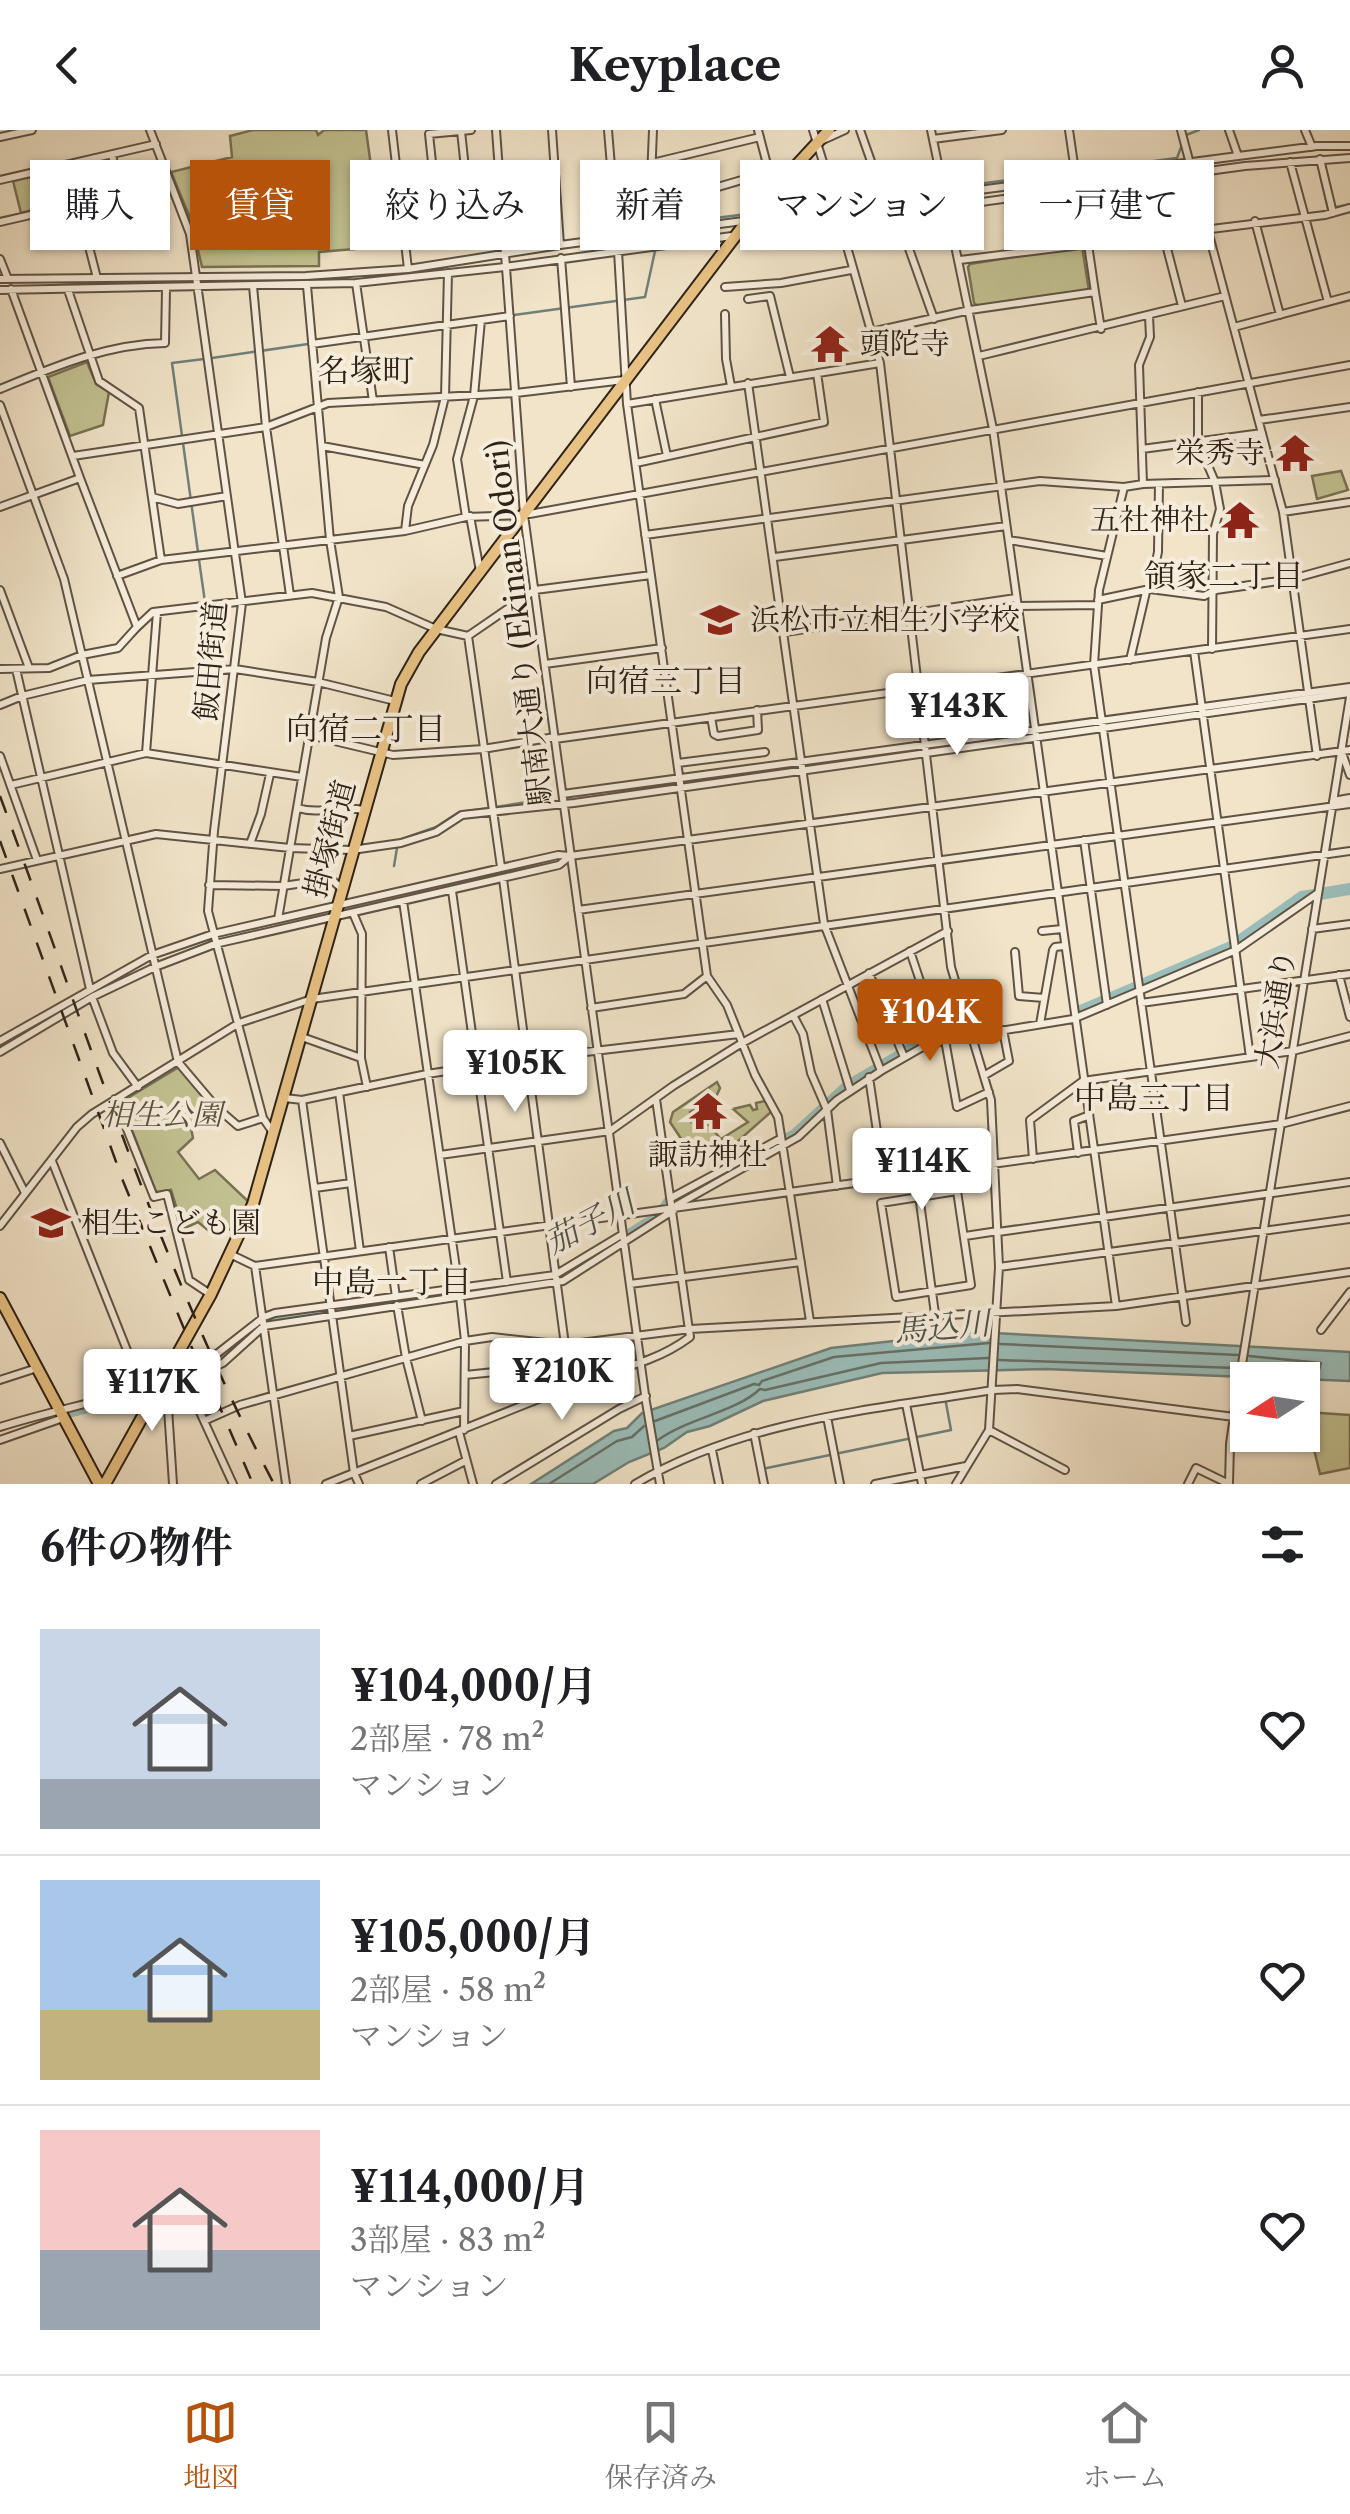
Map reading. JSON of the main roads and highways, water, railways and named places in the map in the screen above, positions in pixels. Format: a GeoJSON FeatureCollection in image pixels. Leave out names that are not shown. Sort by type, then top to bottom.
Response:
{"type":"FeatureCollection","features":[{"type":"Feature","properties":{"kind":"highway","name":"掛塚街道"},"geometry":{"type":"LineString","coordinates":[[102,1484],[166,1378],[181,1370],[253,1204],[394,701],[419,652],[777,183],[815,136],[829,130]]}},
{"type":"Feature","properties":{"kind":"highway"},"geometry":{"type":"LineString","coordinates":[[0,1298],[102,1484]]}},
{"type":"Feature","properties":{"kind":"water"},"geometry":{"type":"Polygon","coordinates":[[[974,1332],[1350,1352],[1350,1381],[1320,1380],[1320,1362],[1230,1362],[1230,1376],[1045,1369],[882,1373],[763,1401],[710,1426],[687,1432],[593,1484],[531,1484],[614,1431],[627,1428],[642,1413],[831,1348],[974,1332]]]}},
{"type":"Feature","properties":{"kind":"waterway"},"geometry":{"type":"LineString","coordinates":[[1186,135],[1199,130]]}},
{"type":"Feature","properties":{"kind":"waterway"},"geometry":{"type":"LineString","coordinates":[[984,183],[1177,158],[1183,142]]}},
{"type":"Feature","properties":{"kind":"waterway"},"geometry":{"type":"LineString","coordinates":[[1318,165],[1328,209],[1350,204]]}},
{"type":"Feature","properties":{"kind":"waterway"},"geometry":{"type":"LineString","coordinates":[[720,217],[740,215]]}},
{"type":"Feature","properties":{"kind":"waterway"},"geometry":{"type":"LineString","coordinates":[[514,315],[645,297],[655,251]]}},
{"type":"Feature","properties":{"kind":"waterway"},"geometry":{"type":"LineString","coordinates":[[212,358],[308,344]]}},
{"type":"Feature","properties":{"kind":"waterway"},"geometry":{"type":"LineString","coordinates":[[198,552],[172,363],[204,359]]}},
{"type":"Feature","properties":{"kind":"waterway"},"geometry":{"type":"LineString","coordinates":[[196,604],[205,602],[199,560]]}},
{"type":"Feature","properties":{"kind":"waterway"},"geometry":{"type":"LineString","coordinates":[[129,640],[155,615]]}},
{"type":"Feature","properties":{"kind":"waterway"},"geometry":{"type":"LineString","coordinates":[[99,655],[119,650]]}},
{"type":"Feature","properties":{"kind":"waterway"},"geometry":{"type":"LineString","coordinates":[[70,663],[91,656]]}},
{"type":"Feature","properties":{"kind":"waterway"},"geometry":{"type":"LineString","coordinates":[[577,795],[960,743]]}},
{"type":"Feature","properties":{"kind":"waterway"},"geometry":{"type":"LineString","coordinates":[[496,807],[552,798]]}},
{"type":"Feature","properties":{"kind":"waterway"},"geometry":{"type":"LineString","coordinates":[[399,840],[436,827],[459,812],[489,808]]}},
{"type":"Feature","properties":{"kind":"waterway"},"geometry":{"type":"LineString","coordinates":[[394,866],[397,848]]}},
{"type":"Feature","properties":{"kind":"waterway","name":"茄子川"},"geometry":{"type":"LineString","coordinates":[[1076,1013],[1231,947],[1302,897],[1350,889]]}},
{"type":"Feature","properties":{"kind":"waterway","name":"茄子川"},"geometry":{"type":"LineString","coordinates":[[549,1279],[568,1273],[661,1215],[669,1202],[795,1135],[847,1087],[916,1046],[978,1030]]}},
{"type":"Feature","properties":{"kind":"waterway","name":"茄子川"},"geometry":{"type":"LineString","coordinates":[[190,1372],[219,1358],[270,1320],[455,1292]]}},
{"type":"Feature","properties":{"kind":"waterway","name":"茄子川"},"geometry":{"type":"LineString","coordinates":[[53,1416],[142,1393]]}},
{"type":"Feature","properties":{"kind":"waterway"},"geometry":{"type":"LineString","coordinates":[[767,1468],[951,1430],[946,1403]]}},
{"type":"Feature","properties":{"kind":"railway"},"geometry":{"type":"LineString","coordinates":[[0,796],[159,1231],[274,1484]]}},
{"type":"Feature","properties":{"kind":"railway"},"geometry":{"type":"LineString","coordinates":[[0,841],[123,1181],[218,1411]]}},
{"type":"Feature","properties":{"kind":"railway"},"geometry":{"type":"LineString","coordinates":[[215,1396],[253,1484]]}},
{"type":"Feature","properties":{"kind":"place","name":"頭陀寺"},"geometry":{"type":"Point","coordinates":[830,344]}},
{"type":"Feature","properties":{"kind":"place","name":"栄秀寺"},"geometry":{"type":"Point","coordinates":[1295,453]}},
{"type":"Feature","properties":{"kind":"place","name":"五社神社"},"geometry":{"type":"Point","coordinates":[1240,520]}},
{"type":"Feature","properties":{"kind":"place","name":"浜松市立相生小学校"},"geometry":{"type":"Point","coordinates":[720,620]}},
{"type":"Feature","properties":{"kind":"place","name":"諏訪神社"},"geometry":{"type":"Point","coordinates":[708,1111]}},
{"type":"Feature","properties":{"kind":"place","name":"相生こども園"},"geometry":{"type":"Point","coordinates":[51,1223]}},
{"type":"Feature","properties":{"kind":"district","name":"名塚町"},"geometry":{"type":"Point","coordinates":[366,371]}},
{"type":"Feature","properties":{"kind":"district","name":"領家二丁目"},"geometry":{"type":"Point","coordinates":[1224,576]}},
{"type":"Feature","properties":{"kind":"district","name":"向宿三丁目"},"geometry":{"type":"Point","coordinates":[666,681]}},
{"type":"Feature","properties":{"kind":"district","name":"向宿二丁目"},"geometry":{"type":"Point","coordinates":[366,729]}},
{"type":"Feature","properties":{"kind":"district","name":"中島三丁目"},"geometry":{"type":"Point","coordinates":[1154,1098]}},
{"type":"Feature","properties":{"kind":"district","name":"中島一丁目"},"geometry":{"type":"Point","coordinates":[392,1282]}},
{"type":"Feature","properties":{"kind":"park label","name":"相生公園"},"geometry":{"type":"Point","coordinates":[162,1115]}},
{"type":"Feature","properties":{"kind":"water label","name":"馬込川"},"geometry":{"type":"Point","coordinates":[942,1327]}}]}
